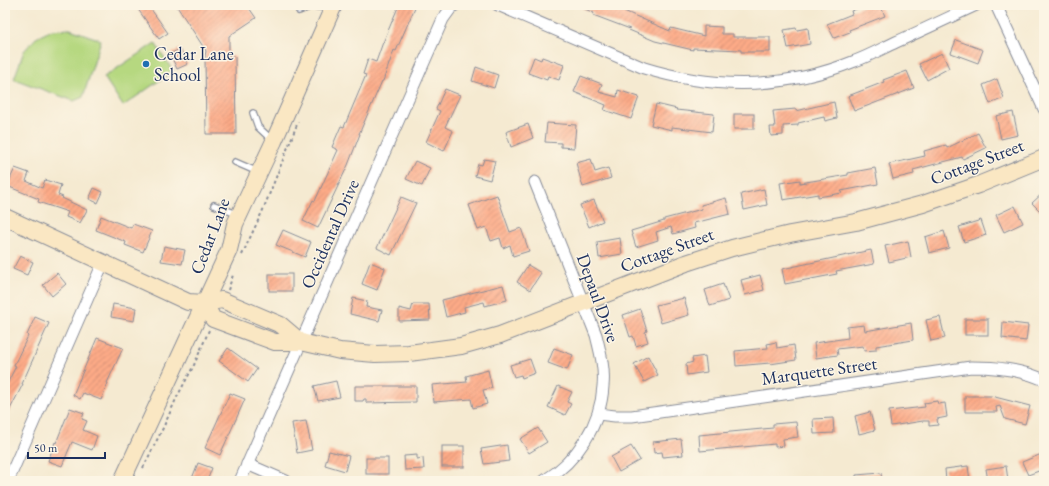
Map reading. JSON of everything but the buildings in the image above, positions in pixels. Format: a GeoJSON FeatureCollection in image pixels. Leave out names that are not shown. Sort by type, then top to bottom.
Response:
{"type":"FeatureCollection","features":[{"type":"Feature","properties":{"kind":"street","name":"Occidental Drive"},"geometry":{"type":"LineString","coordinates":[[240,481],[443,19],[455,5]]}},
{"type":"Feature","properties":{"kind":"street"},"geometry":{"type":"LineString","coordinates":[[498,5],[644,68],[686,79],[719,83],[752,84],[786,80],[819,73],[855,61],[976,5]]}},
{"type":"Feature","properties":{"kind":"street"},"geometry":{"type":"LineString","coordinates":[[996,5],[1044,109]]}},
{"type":"Feature","properties":{"kind":"street","name":"Cedar Lane"},"geometry":{"type":"LineString","coordinates":[[122,481],[229,250],[235,224],[274,141],[333,6]]}},
{"type":"Feature","properties":{"kind":"street","name":"Cottage Street"},"geometry":{"type":"LineString","coordinates":[[5,217],[188,302],[205,303],[222,300],[281,325],[301,342],[340,351],[375,354],[409,353],[461,346],[500,335],[686,263],[732,248],[790,234],[856,222],[923,204],[978,185],[1044,158]]}},
{"type":"Feature","properties":{"kind":"street","name":"Depaul Drive"},"geometry":{"type":"LineString","coordinates":[[535,182],[596,335],[602,358],[603,386],[598,414],[585,442],[576,454],[555,475],[544,481]]}},
{"type":"Feature","properties":{"kind":"street"},"geometry":{"type":"LineString","coordinates":[[8,481],[103,263]]}},
{"type":"Feature","properties":{"kind":"street","name":"Marquette Street"},"geometry":{"type":"LineString","coordinates":[[598,414],[632,416],[971,368],[1009,369],[1044,380]]}},
{"type":"Feature","properties":{"kind":"street"},"geometry":{"type":"LineString","coordinates":[[247,464],[286,481]]}},
{"type":"Feature","properties":{"kind":"lane"},"geometry":{"type":"LineString","coordinates":[[299,11],[312,6],[333,6]]}},
{"type":"Feature","properties":{"kind":"lane"},"geometry":{"type":"LineString","coordinates":[[253,113],[258,127],[274,141]]}},
{"type":"Feature","properties":{"kind":"lane"},"geometry":{"type":"LineString","coordinates":[[235,162],[259,172]]}},
{"type":"Feature","properties":{"kind":"lane"},"geometry":{"type":"LineString","coordinates":[[214,205],[239,215]]}},
{"type":"Feature","properties":{"kind":"green space"},"geometry":{"type":"Polygon","coordinates":[[[70,29],[101,40],[83,97],[74,101],[14,79],[24,51],[36,38],[52,30],[70,29]]]}},
{"type":"Feature","properties":{"kind":"green space"},"geometry":{"type":"Polygon","coordinates":[[[155,43],[173,71],[123,106],[104,77],[155,43]]]}},
{"type":"Feature","properties":{"kind":"place","name":"Cedar Lane School"},"geometry":{"type":"Point","coordinates":[146,64]}}]}
